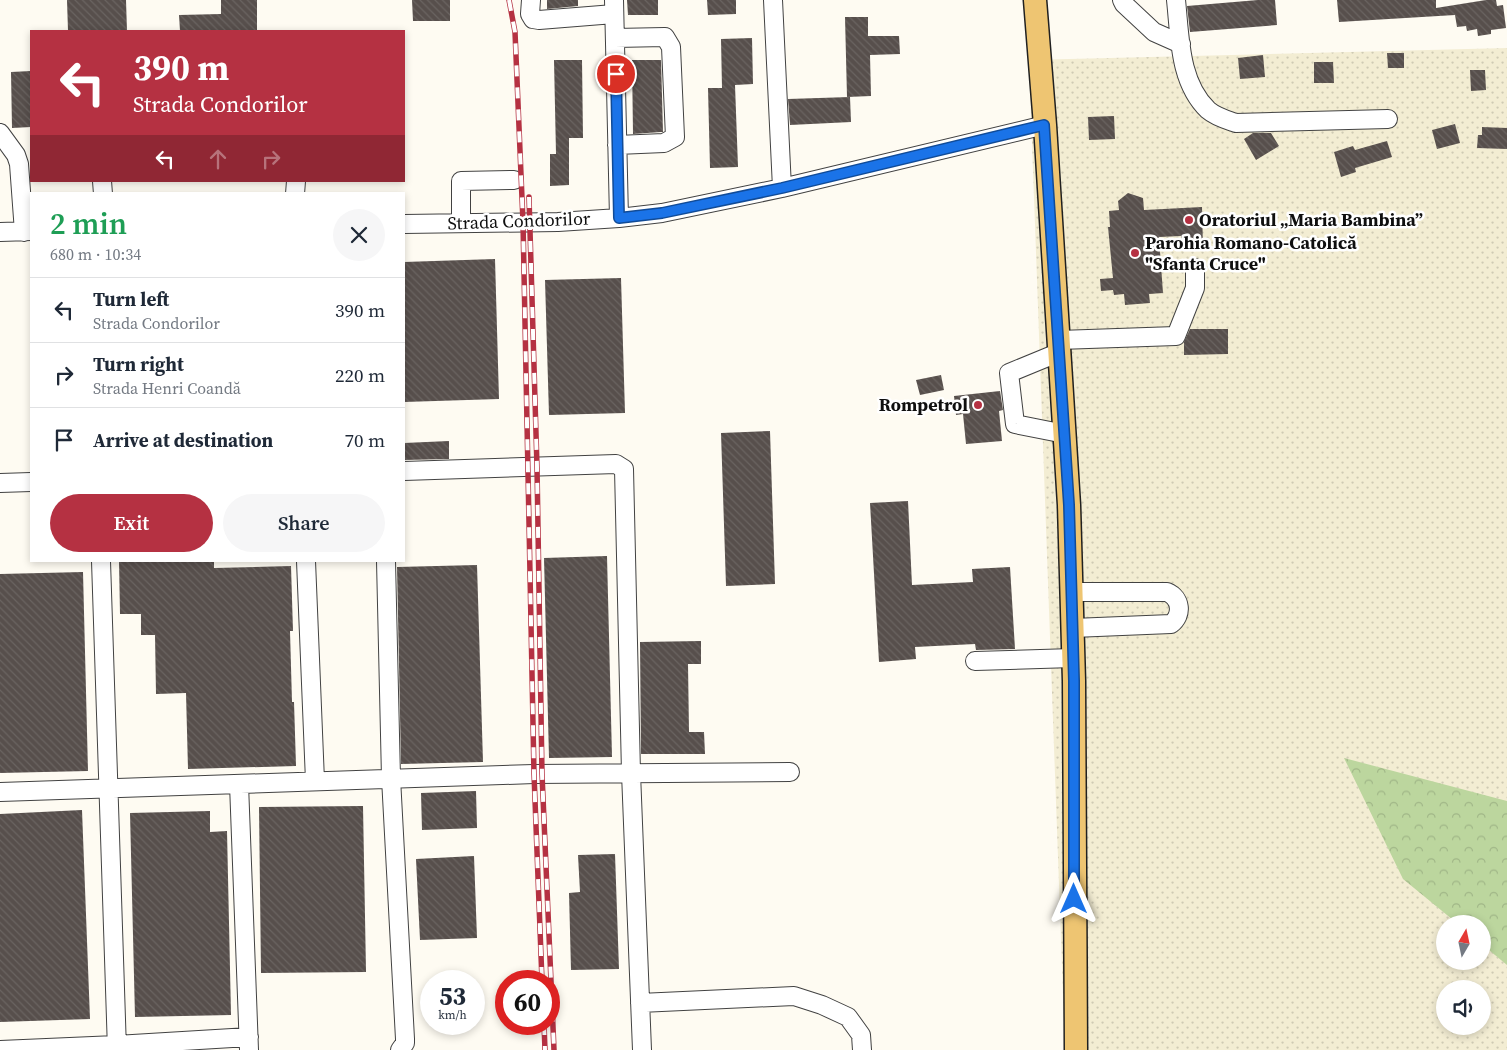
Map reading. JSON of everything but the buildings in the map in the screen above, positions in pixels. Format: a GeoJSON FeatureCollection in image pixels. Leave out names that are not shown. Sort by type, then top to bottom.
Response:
{"type":"FeatureCollection","features":[{"type":"Feature","properties":{"kind":"main road"},"geometry":{"type":"LineString","coordinates":[[1035,0],[1069,505],[1073,628],[1076,1050]]}},
{"type":"Feature","properties":{"kind":"street"},"geometry":{"type":"LineString","coordinates":[[531,0],[530,14],[532,19],[539,20],[614,7],[619,218]]}},
{"type":"Feature","properties":{"kind":"street"},"geometry":{"type":"LineString","coordinates":[[773,0],[782,188]]}},
{"type":"Feature","properties":{"kind":"street"},"geometry":{"type":"LineString","coordinates":[[1122,0],[1154,32],[1181,44]]}},
{"type":"Feature","properties":{"kind":"street"},"geometry":{"type":"LineString","coordinates":[[1176,0],[1185,70],[1191,86],[1209,111],[1224,120],[1236,123],[1388,119]]}},
{"type":"Feature","properties":{"kind":"street"},"geometry":{"type":"LineString","coordinates":[[615,38],[665,37],[671,47],[675,137],[664,143],[617,145]]}},
{"type":"Feature","properties":{"kind":"street","name":"Strada Condorilor"},"geometry":{"type":"LineString","coordinates":[[405,224],[558,222],[662,213],[782,188],[1044,125]]}},
{"type":"Feature","properties":{"kind":"street"},"geometry":{"type":"LineString","coordinates":[[0,133],[16,155],[19,164],[28,232],[0,232]]}},
{"type":"Feature","properties":{"kind":"street"},"geometry":{"type":"LineString","coordinates":[[461,223],[461,181],[514,180]]}},
{"type":"Feature","properties":{"kind":"street"},"geometry":{"type":"LineString","coordinates":[[1065,434],[1015,424],[1009,373],[1059,346],[1176,336],[1195,288],[1194,268]]}},
{"type":"Feature","properties":{"kind":"street"},"geometry":{"type":"LineString","coordinates":[[405,470],[616,464],[624,469],[631,772],[642,1050]]}},
{"type":"Feature","properties":{"kind":"street"},"geometry":{"type":"LineString","coordinates":[[0,483],[30,482]]}},
{"type":"Feature","properties":{"kind":"street"},"geometry":{"type":"LineString","coordinates":[[101,562],[116,1047]]}},
{"type":"Feature","properties":{"kind":"street"},"geometry":{"type":"LineString","coordinates":[[306,562],[315,781]]}},
{"type":"Feature","properties":{"kind":"street"},"geometry":{"type":"LineString","coordinates":[[386,562],[391,778],[405,1039],[400,1050]]}},
{"type":"Feature","properties":{"kind":"street"},"geometry":{"type":"LineString","coordinates":[[1072,592],[1167,592],[1176,600],[1178,615],[1170,624],[1073,628]]}},
{"type":"Feature","properties":{"kind":"street"},"geometry":{"type":"LineString","coordinates":[[975,661],[1073,658]]}},
{"type":"Feature","properties":{"kind":"street"},"geometry":{"type":"LineString","coordinates":[[0,792],[391,778],[631,772],[790,772]]}},
{"type":"Feature","properties":{"kind":"street"},"geometry":{"type":"LineString","coordinates":[[0,1050],[249,1044],[238,784]]}},
{"type":"Feature","properties":{"kind":"street"},"geometry":{"type":"LineString","coordinates":[[640,1003],[794,996],[822,1005],[848,1017],[861,1035],[862,1050]]}},
{"type":"Feature","properties":{"kind":"shaded area"},"geometry":{"type":"Polygon","coordinates":[[[1507,48],[1507,1050],[1065,1050],[1029,60],[1507,48]]]}},
{"type":"Feature","properties":{"kind":"green space"},"geometry":{"type":"Polygon","coordinates":[[[1344,758],[1507,801],[1507,965],[1491,952],[1491,915],[1447,915],[1403,879],[1344,758]]]}},
{"type":"Feature","properties":{"kind":"railway"},"geometry":{"type":"LineString","coordinates":[[509,0],[515,32],[523,222],[534,774],[542,970]]}},
{"type":"Feature","properties":{"kind":"railway"},"geometry":{"type":"LineString","coordinates":[[529,197],[537,467],[542,774],[554,1050]]}},
{"type":"Feature","properties":{"kind":"railway"},"geometry":{"type":"LineString","coordinates":[[544,1035],[545,1050]]}},
{"type":"Feature","properties":{"kind":"place","name":"Oratoriul „Maria Bambina”"},"geometry":{"type":"Point","coordinates":[1189,220]}},
{"type":"Feature","properties":{"kind":"place","name":"Parohia Romano-Catolică \"Sfanta Cruce\""},"geometry":{"type":"Point","coordinates":[1135,253]}},
{"type":"Feature","properties":{"kind":"place","name":"Rompetrol"},"geometry":{"type":"Point","coordinates":[978,405]}},
{"type":"Feature","properties":{"kind":"route"},"geometry":{"type":"LineString","coordinates":[[616,74],[619,218],[662,213],[782,188],[1044,125],[1069,505],[1072,582],[1074,899]]}}]}
